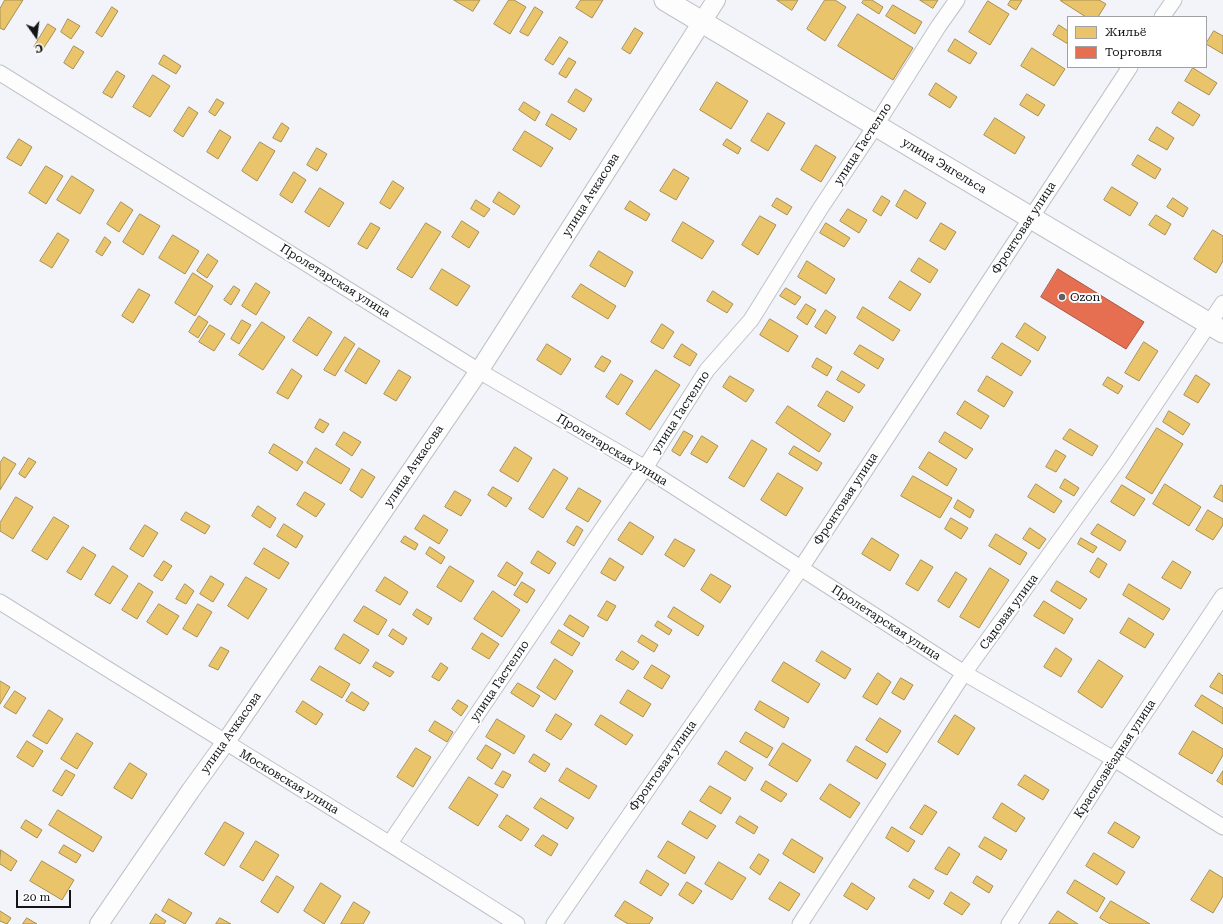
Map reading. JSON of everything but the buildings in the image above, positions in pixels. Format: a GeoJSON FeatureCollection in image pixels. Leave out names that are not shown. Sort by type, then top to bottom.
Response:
{"type":"FeatureCollection","features":[{"type":"Feature","properties":{"kind":"main road","name":"улица Энгельса"},"geometry":{"type":"LineString","coordinates":[[665,0],[1216,328]]}},
{"type":"Feature","properties":{"kind":"street","name":"улица Ачкасова"},"geometry":{"type":"LineString","coordinates":[[99,924],[225,743],[479,371],[716,0]]}},
{"type":"Feature","properties":{"kind":"street","name":"улица Гастелло"},"geometry":{"type":"LineString","coordinates":[[390,843],[645,468],[707,370],[751,320],[820,209],[957,0]]}},
{"type":"Feature","properties":{"kind":"street"},"geometry":{"type":"LineString","coordinates":[[1163,16],[1174,0]]}},
{"type":"Feature","properties":{"kind":"street","name":"Фронтовая улица"},"geometry":{"type":"LineString","coordinates":[[554,924],[800,568],[1129,68]]}},
{"type":"Feature","properties":{"kind":"street","name":"Пролетарская улица"},"geometry":{"type":"LineString","coordinates":[[0,73],[479,371],[645,468],[964,673],[1114,758],[1223,827]]}},
{"type":"Feature","properties":{"kind":"street","name":"Садовая улица"},"geometry":{"type":"LineString","coordinates":[[800,924],[964,673],[1117,461],[1216,328],[1223,303]]}},
{"type":"Feature","properties":{"kind":"street","name":"Краснозвёздная улица"},"geometry":{"type":"LineString","coordinates":[[1009,924],[1114,758],[1223,596]]}},
{"type":"Feature","properties":{"kind":"street","name":"Московская улица"},"geometry":{"type":"LineString","coordinates":[[0,602],[225,743],[390,843],[517,924]]}},
{"type":"Feature","properties":{"kind":"place","name":"Ozon"},"geometry":{"type":"Point","coordinates":[1062,297]}}]}
